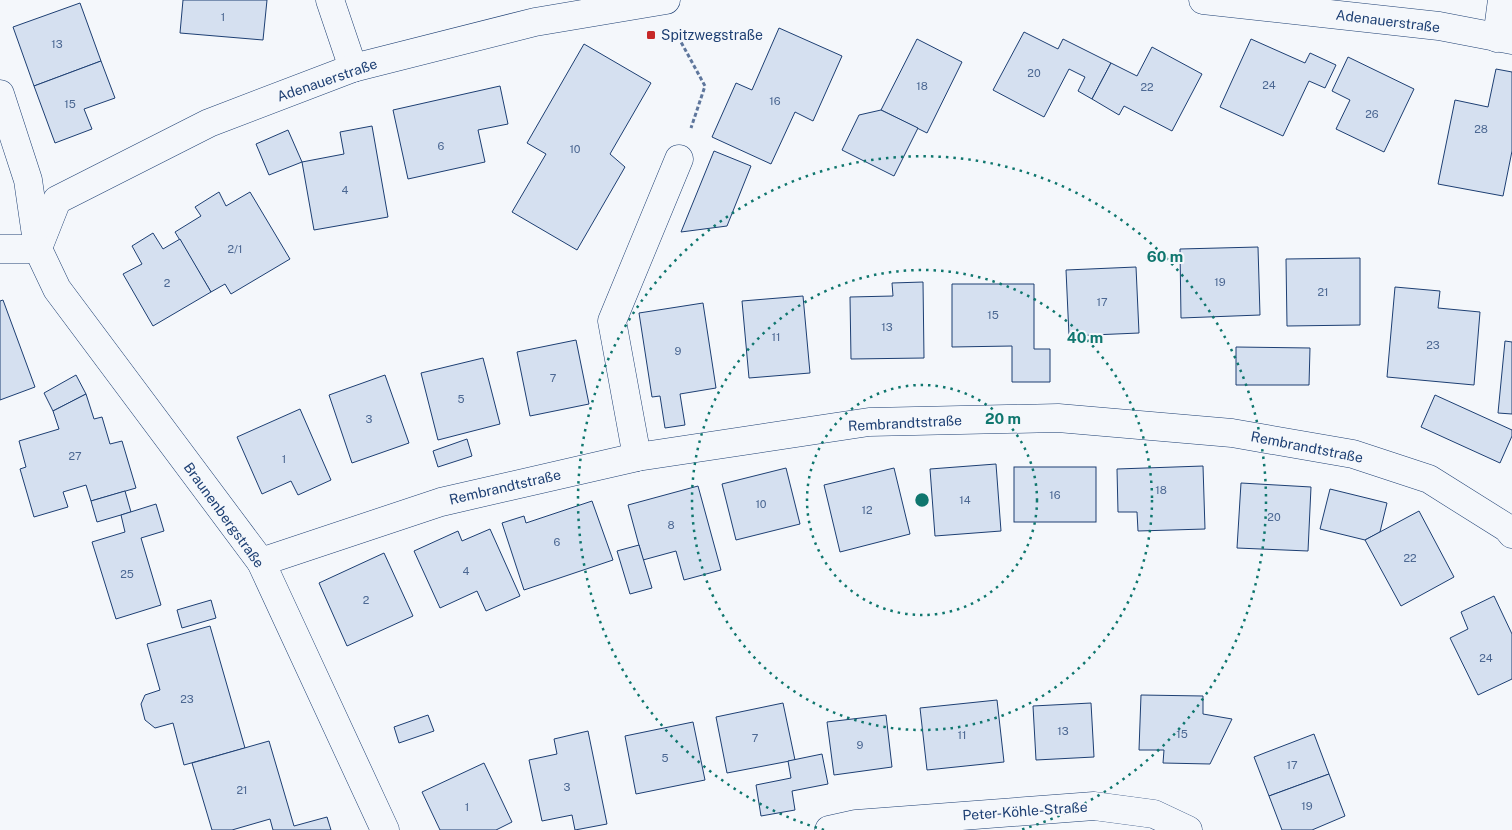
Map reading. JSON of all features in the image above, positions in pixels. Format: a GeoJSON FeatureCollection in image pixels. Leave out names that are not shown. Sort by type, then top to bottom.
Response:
{"type":"FeatureCollection","features":[{"type":"Feature","properties":{"kind":"street"},"geometry":{"type":"LineString","coordinates":[[330,0],[353,68]]}},
{"type":"Feature","properties":{"kind":"street","name":"Adenauerstraße"},"geometry":{"type":"LineString","coordinates":[[1203,0],[1439,26],[1504,39]]}},
{"type":"Feature","properties":{"kind":"street"},"geometry":{"type":"LineString","coordinates":[[1502,0],[1504,39]]}},
{"type":"Feature","properties":{"kind":"street","name":"Adenauerstraße"},"geometry":{"type":"LineString","coordinates":[[38,249],[57,200],[209,123],[353,68],[535,22],[662,1]]}},
{"type":"Feature","properties":{"kind":"street","name":"Braunenbergstraße"},"geometry":{"type":"LineString","coordinates":[[0,94],[28,180],[38,249],[57,289],[261,562],[385,830]]}},
{"type":"Feature","properties":{"kind":"street"},"geometry":{"type":"LineString","coordinates":[[637,457],[612,321],[680,159]]}},
{"type":"Feature","properties":{"kind":"street"},"geometry":{"type":"LineString","coordinates":[[0,249],[38,249]]}},
{"type":"Feature","properties":{"kind":"street","name":"Rembrandtstraße"},"geometry":{"type":"LineString","coordinates":[[261,562],[441,502],[637,457],[869,422],[1058,418],[1223,432],[1353,454],[1429,478],[1507,528],[1512,534]]}},
{"type":"Feature","properties":{"kind":"street","name":"Peter-Köhle-Straße"},"geometry":{"type":"LineString","coordinates":[[829,830],[1094,806],[1154,814],[1188,830]]}},
{"type":"Feature","properties":{"kind":"path"},"geometry":{"type":"LineString","coordinates":[[662,1],[705,86],[680,159]]}},
{"type":"Feature","properties":{"kind":"building"},"geometry":{"type":"Polygon","coordinates":[[[183,0],[267,0],[263,40],[180,33],[183,0]]]}},
{"type":"Feature","properties":{"kind":"building"},"geometry":{"type":"Polygon","coordinates":[[[80,3],[101,61],[34,86],[13,27],[80,3]]]}},
{"type":"Feature","properties":{"kind":"building"},"geometry":{"type":"Polygon","coordinates":[[[779,28],[842,56],[813,121],[795,112],[771,164],[712,137],[736,83],[752,90],[779,28]]]}},
{"type":"Feature","properties":{"kind":"building"},"geometry":{"type":"Polygon","coordinates":[[[1024,32],[1058,49],[1063,39],[1111,63],[1092,99],[1078,91],[1085,77],[1069,69],[1044,117],[993,90],[1024,32]]]}},
{"type":"Feature","properties":{"kind":"building"},"geometry":{"type":"Polygon","coordinates":[[[917,39],[962,62],[927,133],[881,110],[917,39]]]}},
{"type":"Feature","properties":{"kind":"building"},"geometry":{"type":"Polygon","coordinates":[[[1251,39],[1305,63],[1310,53],[1336,65],[1325,88],[1309,81],[1283,136],[1220,107],[1251,39]]]}},
{"type":"Feature","properties":{"kind":"building"},"geometry":{"type":"Polygon","coordinates":[[[584,44],[651,83],[610,154],[625,167],[577,250],[512,212],[546,154],[527,143],[584,44]]]}},
{"type":"Feature","properties":{"kind":"building"},"geometry":{"type":"Polygon","coordinates":[[[1152,47],[1202,74],[1172,131],[1124,106],[1119,115],[1092,99],[1111,63],[1137,76],[1152,47]]]}},
{"type":"Feature","properties":{"kind":"building"},"geometry":{"type":"Polygon","coordinates":[[[1348,57],[1414,89],[1384,152],[1336,129],[1350,100],[1332,91],[1348,57]]]}},
{"type":"Feature","properties":{"kind":"building"},"geometry":{"type":"Polygon","coordinates":[[[101,61],[115,98],[84,109],[92,129],[55,143],[34,86],[101,61]]]}},
{"type":"Feature","properties":{"kind":"building"},"geometry":{"type":"Polygon","coordinates":[[[1496,69],[1512,72],[1512,151],[1503,196],[1438,184],[1455,100],[1488,107],[1496,69]]]}},
{"type":"Feature","properties":{"kind":"building"},"geometry":{"type":"Polygon","coordinates":[[[500,86],[508,124],[478,130],[485,162],[408,179],[393,110],[500,86]]]}},
{"type":"Feature","properties":{"kind":"building"},"geometry":{"type":"Polygon","coordinates":[[[881,110],[918,128],[894,176],[842,150],[859,115],[881,110]]]}},
{"type":"Feature","properties":{"kind":"building"},"geometry":{"type":"Polygon","coordinates":[[[372,126],[388,217],[314,230],[302,162],[344,154],[340,132],[372,126]]]}},
{"type":"Feature","properties":{"kind":"building"},"geometry":{"type":"Polygon","coordinates":[[[288,130],[302,162],[269,175],[256,144],[288,130]]]}},
{"type":"Feature","properties":{"kind":"building"},"geometry":{"type":"Polygon","coordinates":[[[714,151],[751,166],[727,226],[681,232],[714,151]]]}},
{"type":"Feature","properties":{"kind":"building"},"geometry":{"type":"Polygon","coordinates":[[[219,192],[226,206],[250,192],[290,259],[231,294],[225,284],[211,292],[175,232],[201,216],[195,207],[219,192]]]}},
{"type":"Feature","properties":{"kind":"building"},"geometry":{"type":"Polygon","coordinates":[[[153,233],[163,249],[180,239],[211,292],[153,326],[123,274],[142,264],[132,246],[153,233]]]}},
{"type":"Feature","properties":{"kind":"building"},"geometry":{"type":"Polygon","coordinates":[[[1258,247],[1260,315],[1181,318],[1180,249],[1258,247]]]}},
{"type":"Feature","properties":{"kind":"building"},"geometry":{"type":"Polygon","coordinates":[[[1360,258],[1360,325],[1287,326],[1286,259],[1360,258]]]}},
{"type":"Feature","properties":{"kind":"building"},"geometry":{"type":"Polygon","coordinates":[[[1136,267],[1139,333],[1069,336],[1066,270],[1136,267]]]}},
{"type":"Feature","properties":{"kind":"building"},"geometry":{"type":"Polygon","coordinates":[[[923,282],[924,358],[851,359],[850,297],[893,296],[892,283],[923,282]]]}},
{"type":"Feature","properties":{"kind":"building"},"geometry":{"type":"Polygon","coordinates":[[[952,284],[1034,284],[1034,349],[1050,349],[1050,382],[1012,382],[1012,346],[952,347],[952,284]]]}},
{"type":"Feature","properties":{"kind":"building"},"geometry":{"type":"Polygon","coordinates":[[[1395,287],[1440,291],[1438,308],[1480,312],[1474,385],[1387,377],[1395,287]]]}},
{"type":"Feature","properties":{"kind":"building"},"geometry":{"type":"Polygon","coordinates":[[[803,296],[810,373],[749,378],[742,301],[803,296]]]}},
{"type":"Feature","properties":{"kind":"building"},"geometry":{"type":"Polygon","coordinates":[[[3,300],[35,387],[0,400],[0,301],[3,300]]]}},
{"type":"Feature","properties":{"kind":"building"},"geometry":{"type":"Polygon","coordinates":[[[703,303],[716,388],[680,394],[685,425],[665,428],[660,396],[652,397],[639,313],[703,303]]]}},
{"type":"Feature","properties":{"kind":"building"},"geometry":{"type":"Polygon","coordinates":[[[576,340],[589,404],[530,416],[517,352],[576,340]]]}},
{"type":"Feature","properties":{"kind":"building"},"geometry":{"type":"Polygon","coordinates":[[[1505,341],[1512,342],[1512,414],[1498,413],[1505,341]]]}},
{"type":"Feature","properties":{"kind":"building"},"geometry":{"type":"Polygon","coordinates":[[[1236,347],[1310,348],[1309,385],[1236,385],[1236,347]]]}},
{"type":"Feature","properties":{"kind":"building"},"geometry":{"type":"Polygon","coordinates":[[[483,358],[500,424],[438,440],[421,373],[483,358]]]}},
{"type":"Feature","properties":{"kind":"building"},"geometry":{"type":"Polygon","coordinates":[[[76,375],[86,394],[53,411],[44,393],[76,375]]]}},
{"type":"Feature","properties":{"kind":"building"},"geometry":{"type":"Polygon","coordinates":[[[385,375],[409,443],[352,463],[329,395],[385,375]]]}},
{"type":"Feature","properties":{"kind":"building"},"geometry":{"type":"Polygon","coordinates":[[[86,394],[94,419],[102,417],[110,444],[122,441],[136,488],[91,501],[86,485],[63,492],[68,507],[34,517],[20,469],[26,467],[19,441],[59,429],[53,411],[86,394]]]}},
{"type":"Feature","properties":{"kind":"building"},"geometry":{"type":"Polygon","coordinates":[[[1435,395],[1512,430],[1512,436],[1500,463],[1421,427],[1435,395]]]}},
{"type":"Feature","properties":{"kind":"building"},"geometry":{"type":"Polygon","coordinates":[[[300,409],[331,480],[298,495],[291,481],[262,494],[237,437],[300,409]]]}},
{"type":"Feature","properties":{"kind":"building"},"geometry":{"type":"Polygon","coordinates":[[[467,439],[472,456],[438,467],[433,451],[467,439]]]}},
{"type":"Feature","properties":{"kind":"building"},"geometry":{"type":"Polygon","coordinates":[[[996,464],[1001,531],[935,536],[930,469],[996,464]]]}},
{"type":"Feature","properties":{"kind":"building"},"geometry":{"type":"Polygon","coordinates":[[[1203,466],[1205,529],[1138,531],[1137,512],[1118,512],[1117,469],[1203,466]]]}},
{"type":"Feature","properties":{"kind":"building"},"geometry":{"type":"Polygon","coordinates":[[[1014,467],[1096,467],[1096,522],[1014,522],[1014,467]]]}},
{"type":"Feature","properties":{"kind":"building"},"geometry":{"type":"Polygon","coordinates":[[[786,468],[800,524],[736,540],[722,484],[786,468]]]}},
{"type":"Feature","properties":{"kind":"building"},"geometry":{"type":"Polygon","coordinates":[[[894,468],[910,534],[840,552],[824,485],[894,468]]]}},
{"type":"Feature","properties":{"kind":"building"},"geometry":{"type":"Polygon","coordinates":[[[1241,483],[1311,487],[1308,551],[1237,548],[1241,483]]]}},
{"type":"Feature","properties":{"kind":"building"},"geometry":{"type":"Polygon","coordinates":[[[698,486],[721,570],[684,580],[676,551],[643,560],[628,505],[698,486]]]}},
{"type":"Feature","properties":{"kind":"building"},"geometry":{"type":"Polygon","coordinates":[[[1330,489],[1387,503],[1380,532],[1365,540],[1320,529],[1330,489]]]}},
{"type":"Feature","properties":{"kind":"building"},"geometry":{"type":"Polygon","coordinates":[[[125,491],[131,512],[97,522],[91,501],[125,491]]]}},
{"type":"Feature","properties":{"kind":"building"},"geometry":{"type":"Polygon","coordinates":[[[592,501],[613,560],[524,590],[502,523],[524,516],[526,523],[592,501]]]}},
{"type":"Feature","properties":{"kind":"building"},"geometry":{"type":"Polygon","coordinates":[[[156,504],[164,531],[141,538],[161,605],[116,619],[92,542],[125,532],[121,515],[156,504]]]}},
{"type":"Feature","properties":{"kind":"building"},"geometry":{"type":"Polygon","coordinates":[[[1419,511],[1454,577],[1401,606],[1365,540],[1419,511]]]}},
{"type":"Feature","properties":{"kind":"building"},"geometry":{"type":"Polygon","coordinates":[[[490,529],[520,596],[486,611],[477,591],[440,608],[414,551],[458,531],[462,541],[490,529]]]}},
{"type":"Feature","properties":{"kind":"building"},"geometry":{"type":"Polygon","coordinates":[[[639,545],[652,588],[630,594],[617,551],[639,545]]]}},
{"type":"Feature","properties":{"kind":"building"},"geometry":{"type":"Polygon","coordinates":[[[384,553],[413,616],[347,646],[319,583],[384,553]]]}},
{"type":"Feature","properties":{"kind":"building"},"geometry":{"type":"Polygon","coordinates":[[[1494,596],[1512,634],[1512,679],[1478,695],[1450,638],[1468,629],[1461,612],[1494,596]]]}},
{"type":"Feature","properties":{"kind":"building"},"geometry":{"type":"Polygon","coordinates":[[[211,600],[216,618],[182,628],[177,610],[211,600]]]}},
{"type":"Feature","properties":{"kind":"building"},"geometry":{"type":"Polygon","coordinates":[[[210,626],[245,748],[184,765],[173,723],[155,728],[145,720],[141,704],[145,695],[160,690],[147,644],[210,626]]]}},
{"type":"Feature","properties":{"kind":"building"},"geometry":{"type":"Polygon","coordinates":[[[1141,695],[1203,696],[1203,714],[1232,719],[1210,764],[1163,763],[1164,750],[1139,750],[1141,695]]]}},
{"type":"Feature","properties":{"kind":"building"},"geometry":{"type":"Polygon","coordinates":[[[997,700],[1004,762],[927,770],[920,708],[997,700]]]}},
{"type":"Feature","properties":{"kind":"building"},"geometry":{"type":"Polygon","coordinates":[[[783,703],[795,760],[727,773],[716,717],[783,703]]]}},
{"type":"Feature","properties":{"kind":"building"},"geometry":{"type":"Polygon","coordinates":[[[1091,703],[1094,757],[1036,760],[1033,706],[1091,703]]]}},
{"type":"Feature","properties":{"kind":"building"},"geometry":{"type":"Polygon","coordinates":[[[428,715],[434,731],[399,743],[394,727],[428,715]]]}},
{"type":"Feature","properties":{"kind":"building"},"geometry":{"type":"Polygon","coordinates":[[[886,715],[892,767],[834,775],[827,722],[886,715]]]}},
{"type":"Feature","properties":{"kind":"building"},"geometry":{"type":"Polygon","coordinates":[[[693,722],[705,780],[636,794],[625,736],[693,722]]]}},
{"type":"Feature","properties":{"kind":"building"},"geometry":{"type":"Polygon","coordinates":[[[588,731],[607,824],[575,830],[572,815],[542,821],[529,760],[557,754],[554,739],[588,731]]]}},
{"type":"Feature","properties":{"kind":"building"},"geometry":{"type":"Polygon","coordinates":[[[1314,734],[1329,774],[1269,796],[1254,757],[1314,734]]]}},
{"type":"Feature","properties":{"kind":"building"},"geometry":{"type":"Polygon","coordinates":[[[269,741],[294,826],[327,817],[331,830],[273,830],[270,819],[232,830],[212,830],[192,763],[269,741]]]}},
{"type":"Feature","properties":{"kind":"building"},"geometry":{"type":"Polygon","coordinates":[[[822,754],[828,784],[792,791],[795,810],[761,816],[756,785],[791,778],[788,761],[822,754]]]}},
{"type":"Feature","properties":{"kind":"building"},"geometry":{"type":"Polygon","coordinates":[[[484,763],[512,822],[496,830],[440,830],[422,792],[484,763]]]}},
{"type":"Feature","properties":{"kind":"building"},"geometry":{"type":"Polygon","coordinates":[[[1329,774],[1345,816],[1312,830],[1282,830],[1269,796],[1329,774]]]}},
{"type":"Feature","properties":{"kind":"place","name":"Spitzwegstraße"},"geometry":{"type":"Point","coordinates":[651,35]}}]}
